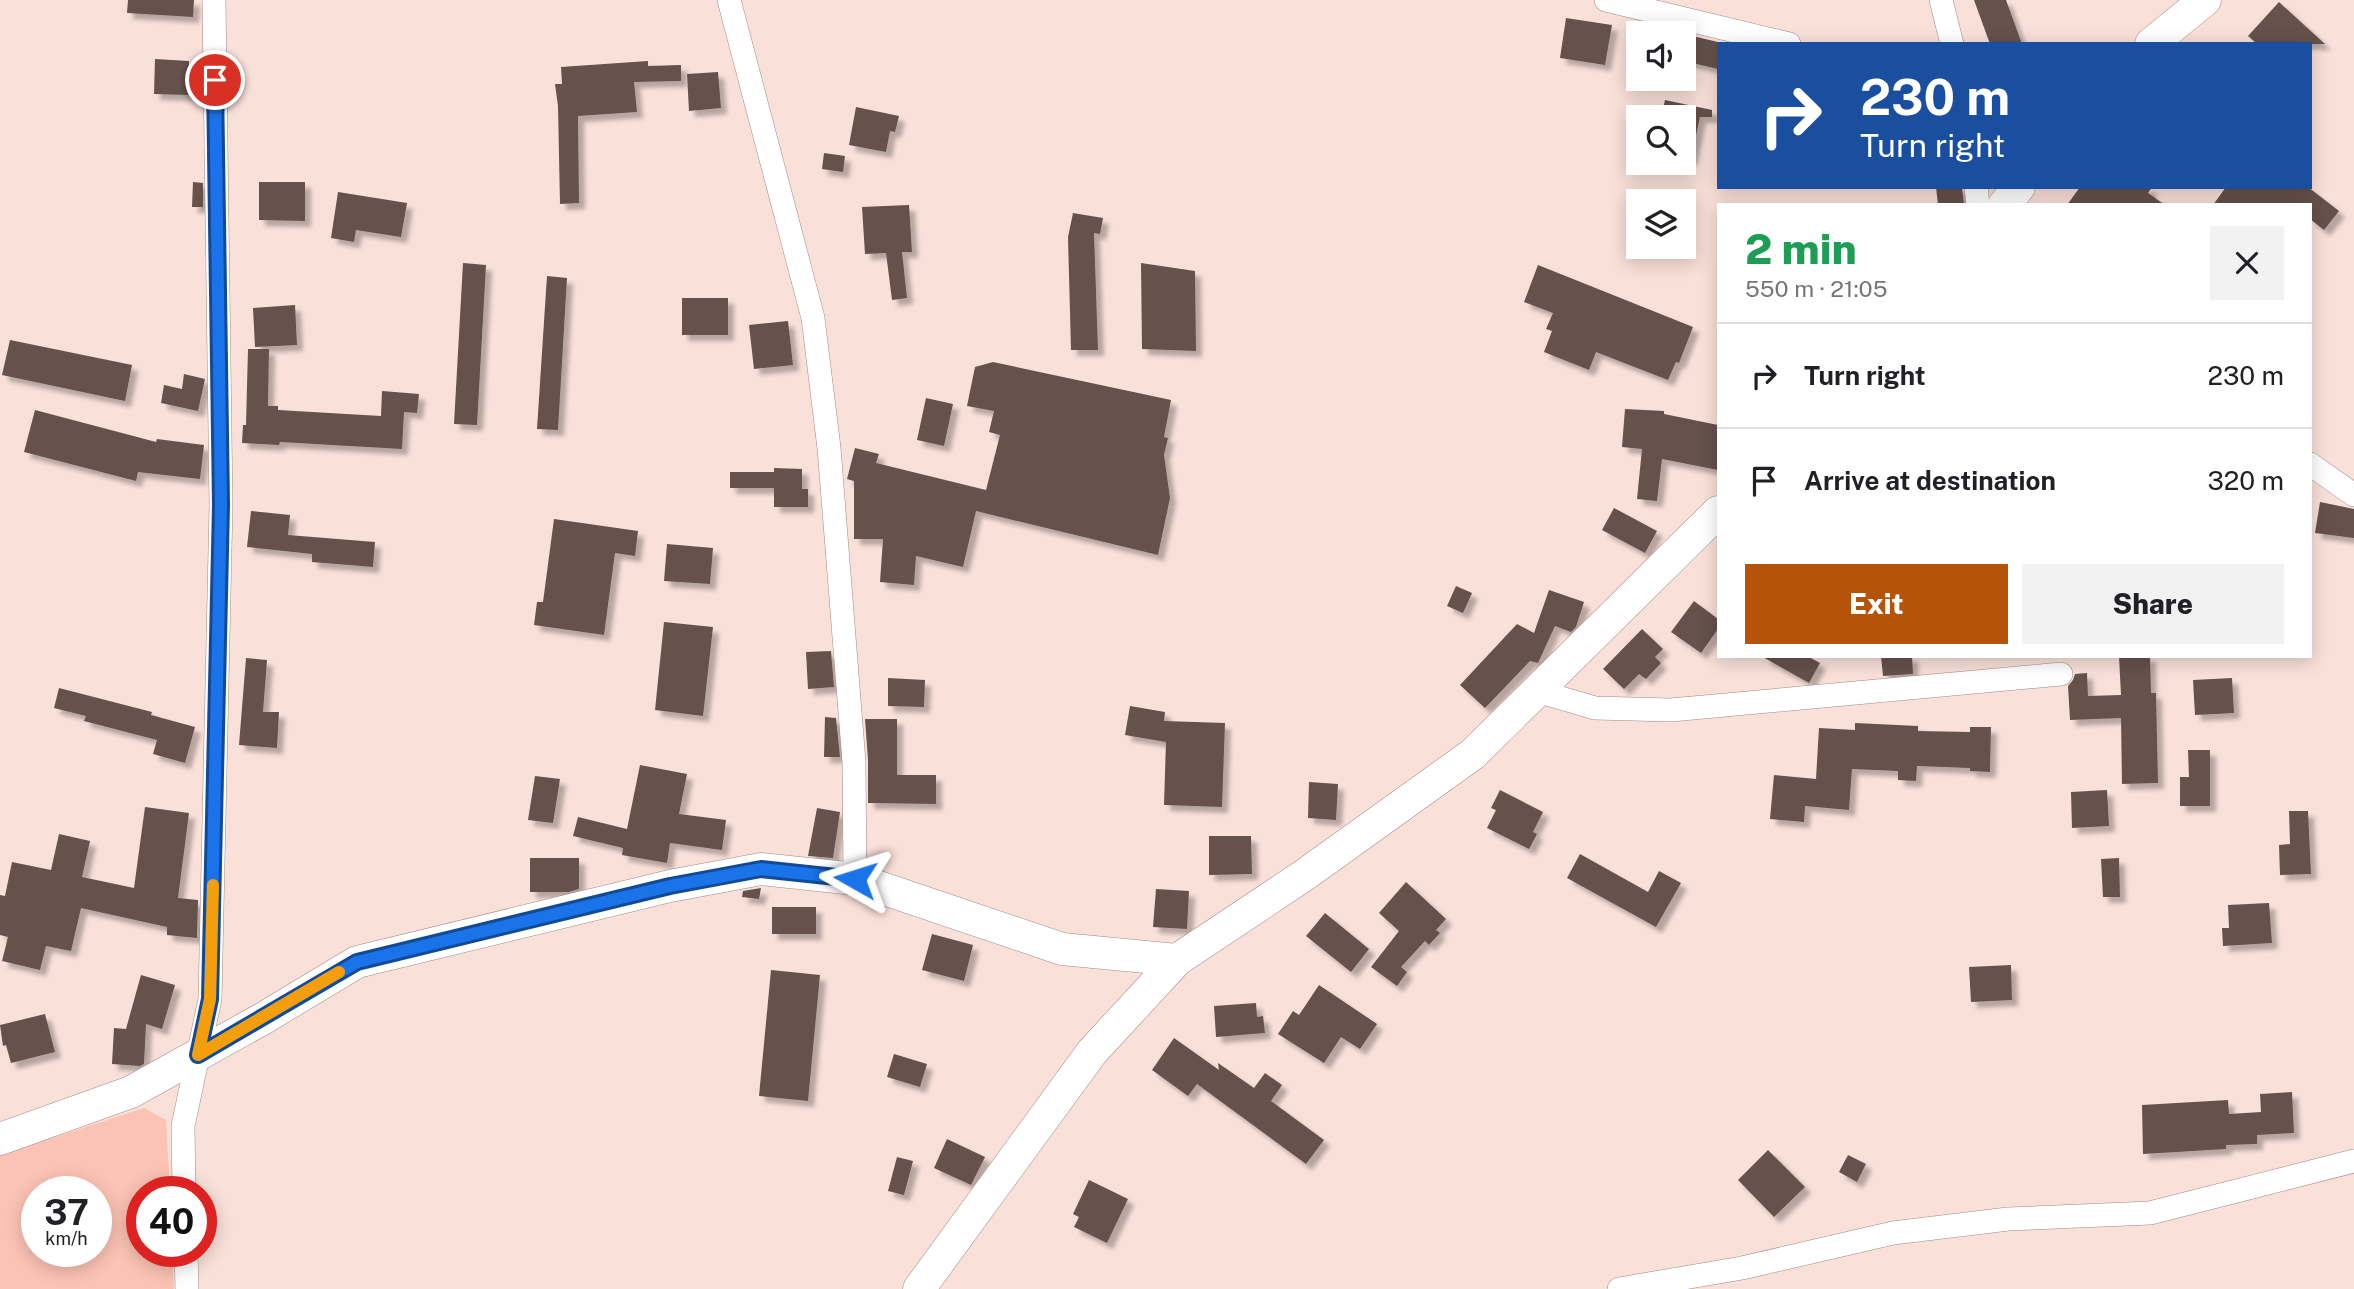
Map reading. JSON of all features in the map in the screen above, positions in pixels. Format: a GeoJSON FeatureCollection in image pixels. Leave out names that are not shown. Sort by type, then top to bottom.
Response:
{"type":"FeatureCollection","features":[{"type":"Feature","properties":{"kind":"street"},"geometry":{"type":"LineString","coordinates":[[184,1176],[183,1126],[210,999],[221,505],[214,0]]}},
{"type":"Feature","properties":{"kind":"street"},"geometry":{"type":"LineString","coordinates":[[729,0],[813,318],[829,448],[854,762],[855,879]]}},
{"type":"Feature","properties":{"kind":"street"},"geometry":{"type":"LineString","coordinates":[[1606,0],[1781,42]]}},
{"type":"Feature","properties":{"kind":"street"},"geometry":{"type":"LineString","coordinates":[[1941,0],[1952,42]]}},
{"type":"Feature","properties":{"kind":"street"},"geometry":{"type":"LineString","coordinates":[[2153,42],[2205,0]]}},
{"type":"Feature","properties":{"kind":"street"},"geometry":{"type":"LineString","coordinates":[[2006,203],[2017,189]]}},
{"type":"Feature","properties":{"kind":"street"},"geometry":{"type":"LineString","coordinates":[[2312,465],[2354,495]]}},
{"type":"Feature","properties":{"kind":"street"},"geometry":{"type":"LineString","coordinates":[[919,1289],[1092,1052],[1177,960],[1303,876],[1473,754],[1717,513]]}},
{"type":"Feature","properties":{"kind":"street"},"geometry":{"type":"LineString","coordinates":[[1537,691],[1595,708],[1671,709],[2061,674]]}},
{"type":"Feature","properties":{"kind":"street"},"geometry":{"type":"LineString","coordinates":[[0,1139],[131,1092],[357,962],[670,886],[761,869],[855,879],[1062,949],[1177,960]]}},
{"type":"Feature","properties":{"kind":"street"},"geometry":{"type":"LineString","coordinates":[[1619,1289],[1742,1268],[1893,1233],[2016,1219],[2150,1213],[2354,1161]]}},
{"type":"Feature","properties":{"kind":"street"},"geometry":{"type":"LineString","coordinates":[[186,1267],[187,1289]]}},
{"type":"Feature","properties":{"kind":"shaded area"},"geometry":{"type":"Polygon","coordinates":[[[144,1108],[166,1120],[169,1176],[126,1176],[126,1267],[173,1267],[174,1289],[0,1289],[0,1155],[144,1108]]]}},
{"type":"Feature","properties":{"kind":"building"},"geometry":{"type":"Polygon","coordinates":[[[128,0],[194,0],[193,17],[127,13],[128,0]]]}},
{"type":"Feature","properties":{"kind":"building"},"geometry":{"type":"Polygon","coordinates":[[[1974,0],[2006,0],[2021,42],[1989,42],[1974,0]]]}},
{"type":"Feature","properties":{"kind":"building"},"geometry":{"type":"Polygon","coordinates":[[[2279,2],[2325,44],[2255,42],[2248,36],[2279,2]]]}},
{"type":"Feature","properties":{"kind":"building"},"geometry":{"type":"Polygon","coordinates":[[[1566,18],[1612,25],[1605,65],[1560,58],[1566,18]]]}},
{"type":"Feature","properties":{"kind":"building"},"geometry":{"type":"Polygon","coordinates":[[[1696,37],[1718,42],[1717,69],[1696,64],[1696,37]]]}},
{"type":"Feature","properties":{"kind":"building"},"geometry":{"type":"Polygon","coordinates":[[[155,59],[189,61],[188,95],[154,94],[155,59]]]}},
{"type":"Feature","properties":{"kind":"building"},"geometry":{"type":"Polygon","coordinates":[[[648,61],[648,66],[681,65],[681,81],[634,82],[637,112],[578,116],[579,203],[560,204],[555,84],[562,84],[561,67],[648,61]]]}},
{"type":"Feature","properties":{"kind":"building"},"geometry":{"type":"Polygon","coordinates":[[[718,72],[721,108],[689,111],[687,74],[718,72]]]}},
{"type":"Feature","properties":{"kind":"building"},"geometry":{"type":"Polygon","coordinates":[[[1665,100],[1688,105],[1664,105],[1665,100]]]}},
{"type":"Feature","properties":{"kind":"building"},"geometry":{"type":"Polygon","coordinates":[[[856,107],[899,116],[895,132],[890,131],[886,152],[849,145],[856,107]]]}},
{"type":"Feature","properties":{"kind":"building"},"geometry":{"type":"Polygon","coordinates":[[[1696,107],[1712,110],[1712,117],[1700,117],[1696,136],[1696,107]]]}},
{"type":"Feature","properties":{"kind":"building"},"geometry":{"type":"Polygon","coordinates":[[[824,153],[845,156],[843,172],[822,169],[824,153]]]}},
{"type":"Feature","properties":{"kind":"building"},"geometry":{"type":"Polygon","coordinates":[[[193,182],[203,183],[203,207],[192,207],[193,182]]]}},
{"type":"Feature","properties":{"kind":"building"},"geometry":{"type":"Polygon","coordinates":[[[259,182],[305,182],[305,221],[259,220],[259,182]]]}},
{"type":"Feature","properties":{"kind":"building"},"geometry":{"type":"Polygon","coordinates":[[[1936,189],[1962,189],[1964,203],[1938,203],[1936,189]]]}},
{"type":"Feature","properties":{"kind":"building"},"geometry":{"type":"Polygon","coordinates":[[[2079,189],[2151,189],[2148,193],[2162,203],[2068,203],[2079,189]]]}},
{"type":"Feature","properties":{"kind":"building"},"geometry":{"type":"Polygon","coordinates":[[[2225,189],[2311,189],[2339,211],[2324,230],[2312,221],[2312,203],[2214,203],[2225,189]]]}},
{"type":"Feature","properties":{"kind":"building"},"geometry":{"type":"Polygon","coordinates":[[[338,192],[407,203],[401,237],[356,230],[354,242],[331,238],[338,192]]]}},
{"type":"Feature","properties":{"kind":"building"},"geometry":{"type":"Polygon","coordinates":[[[909,205],[912,252],[902,252],[907,298],[892,300],[886,253],[865,254],[862,207],[909,205]]]}},
{"type":"Feature","properties":{"kind":"building"},"geometry":{"type":"Polygon","coordinates":[[[1073,213],[1103,218],[1100,234],[1094,233],[1098,350],[1071,350],[1068,237],[1073,213]]]}},
{"type":"Feature","properties":{"kind":"building"},"geometry":{"type":"Polygon","coordinates":[[[463,263],[486,265],[477,425],[454,424],[463,263]]]}},
{"type":"Feature","properties":{"kind":"building"},"geometry":{"type":"Polygon","coordinates":[[[1141,263],[1195,271],[1196,351],[1142,349],[1141,263]]]}},
{"type":"Feature","properties":{"kind":"building"},"geometry":{"type":"Polygon","coordinates":[[[1538,265],[1693,327],[1679,363],[1676,362],[1668,380],[1596,352],[1589,370],[1544,352],[1552,331],[1546,329],[1553,313],[1524,302],[1538,265]]]}},
{"type":"Feature","properties":{"kind":"building"},"geometry":{"type":"Polygon","coordinates":[[[547,276],[567,278],[558,430],[537,429],[547,276]]]}},
{"type":"Feature","properties":{"kind":"building"},"geometry":{"type":"Polygon","coordinates":[[[682,298],[728,298],[728,335],[682,335],[682,298]]]}},
{"type":"Feature","properties":{"kind":"building"},"geometry":{"type":"Polygon","coordinates":[[[295,305],[297,345],[255,347],[253,308],[295,305]]]}},
{"type":"Feature","properties":{"kind":"building"},"geometry":{"type":"Polygon","coordinates":[[[788,321],[793,365],[754,369],[749,325],[788,321]]]}},
{"type":"Feature","properties":{"kind":"building"},"geometry":{"type":"Polygon","coordinates":[[[10,340],[132,365],[125,401],[2,375],[10,340]]]}},
{"type":"Feature","properties":{"kind":"building"},"geometry":{"type":"Polygon","coordinates":[[[248,349],[269,349],[268,406],[278,406],[278,410],[381,416],[382,391],[419,394],[417,413],[404,412],[402,449],[280,442],[279,445],[242,443],[243,425],[246,425],[248,349]]]}},
{"type":"Feature","properties":{"kind":"building"},"geometry":{"type":"Polygon","coordinates":[[[993,362],[1171,400],[1164,437],[1168,438],[1164,455],[1170,498],[1158,555],[976,511],[963,567],[916,556],[914,585],[880,582],[883,539],[854,539],[854,481],[847,479],[855,448],[879,454],[876,463],[986,490],[1000,435],[989,432],[994,411],[967,406],[975,367],[993,362]]]}},
{"type":"Feature","properties":{"kind":"building"},"geometry":{"type":"Polygon","coordinates":[[[184,374],[205,379],[198,411],[161,403],[164,385],[182,389],[184,374]]]}},
{"type":"Feature","properties":{"kind":"building"},"geometry":{"type":"Polygon","coordinates":[[[926,398],[953,404],[944,446],[917,440],[926,398]]]}},
{"type":"Feature","properties":{"kind":"building"},"geometry":{"type":"Polygon","coordinates":[[[1625,409],[1664,411],[1664,414],[1717,425],[1717,470],[1662,459],[1657,501],[1637,499],[1642,449],[1622,447],[1625,409]]]}},
{"type":"Feature","properties":{"kind":"building"},"geometry":{"type":"Polygon","coordinates":[[[35,410],[156,442],[157,439],[204,445],[200,479],[138,472],[136,481],[24,452],[35,410]]]}},
{"type":"Feature","properties":{"kind":"building"},"geometry":{"type":"Polygon","coordinates":[[[774,468],[802,469],[802,489],[808,489],[808,507],[774,507],[774,488],[730,488],[730,472],[774,472],[774,468]]]}},
{"type":"Feature","properties":{"kind":"building"},"geometry":{"type":"Polygon","coordinates":[[[2320,502],[2354,509],[2354,538],[2315,533],[2320,502]]]}},
{"type":"Feature","properties":{"kind":"building"},"geometry":{"type":"Polygon","coordinates":[[[1614,508],[1657,531],[1645,553],[1602,530],[1614,508]]]}},
{"type":"Feature","properties":{"kind":"building"},"geometry":{"type":"Polygon","coordinates":[[[251,511],[290,515],[288,535],[375,542],[373,567],[312,562],[312,554],[247,547],[251,511]]]}},
{"type":"Feature","properties":{"kind":"building"},"geometry":{"type":"Polygon","coordinates":[[[554,519],[638,531],[635,556],[615,553],[604,635],[534,625],[537,602],[543,602],[554,519]]]}},
{"type":"Feature","properties":{"kind":"building"},"geometry":{"type":"Polygon","coordinates":[[[667,544],[713,548],[710,584],[664,581],[667,544]]]}},
{"type":"Feature","properties":{"kind":"building"},"geometry":{"type":"Polygon","coordinates":[[[1456,586],[1472,593],[1463,613],[1447,606],[1456,586]]]}},
{"type":"Feature","properties":{"kind":"building"},"geometry":{"type":"Polygon","coordinates":[[[1549,590],[1584,602],[1576,627],[1571,632],[1555,626],[1538,663],[1530,661],[1485,708],[1460,685],[1517,624],[1534,633],[1549,590]]]}},
{"type":"Feature","properties":{"kind":"building"},"geometry":{"type":"Polygon","coordinates":[[[1694,601],[1717,618],[1717,630],[1701,653],[1671,632],[1694,601]]]}},
{"type":"Feature","properties":{"kind":"building"},"geometry":{"type":"Polygon","coordinates":[[[664,622],[713,627],[703,716],[655,710],[664,622]]]}},
{"type":"Feature","properties":{"kind":"building"},"geometry":{"type":"Polygon","coordinates":[[[1642,629],[1663,649],[1655,657],[1661,663],[1646,679],[1639,674],[1624,689],[1603,669],[1642,629]]]}},
{"type":"Feature","properties":{"kind":"building"},"geometry":{"type":"Polygon","coordinates":[[[831,651],[834,687],[808,689],[806,652],[831,651]]]}},
{"type":"Feature","properties":{"kind":"building"},"geometry":{"type":"Polygon","coordinates":[[[246,658],[267,660],[263,712],[279,712],[277,748],[239,745],[246,658]]]}},
{"type":"Feature","properties":{"kind":"building"},"geometry":{"type":"Polygon","coordinates":[[[1765,658],[1811,658],[1820,663],[1809,683],[1765,658]]]}},
{"type":"Feature","properties":{"kind":"building"},"geometry":{"type":"Polygon","coordinates":[[[1881,658],[1912,658],[1913,674],[1883,676],[1881,658]]]}},
{"type":"Feature","properties":{"kind":"building"},"geometry":{"type":"Polygon","coordinates":[[[2119,658],[2150,658],[2151,693],[2156,693],[2158,783],[2122,784],[2121,718],[2070,720],[2068,686],[2075,674],[2087,673],[2088,696],[2121,695],[2119,658]]]}},
{"type":"Feature","properties":{"kind":"building"},"geometry":{"type":"Polygon","coordinates":[[[888,678],[925,680],[924,707],[888,706],[888,678]]]}},
{"type":"Feature","properties":{"kind":"building"},"geometry":{"type":"Polygon","coordinates":[[[2232,678],[2234,713],[2195,715],[2193,680],[2232,678]]]}},
{"type":"Feature","properties":{"kind":"building"},"geometry":{"type":"Polygon","coordinates":[[[59,688],[152,712],[151,715],[195,727],[185,763],[153,754],[157,740],[84,721],[86,716],[54,708],[59,688]]]}},
{"type":"Feature","properties":{"kind":"building"},"geometry":{"type":"Polygon","coordinates":[[[1130,706],[1165,712],[1164,721],[1225,723],[1222,807],[1164,805],[1166,742],[1125,735],[1130,706]]]}},
{"type":"Feature","properties":{"kind":"building"},"geometry":{"type":"Polygon","coordinates":[[[825,717],[836,718],[840,757],[824,757],[825,717]]]}},
{"type":"Feature","properties":{"kind":"building"},"geometry":{"type":"Polygon","coordinates":[[[865,719],[897,719],[897,775],[936,775],[936,804],[868,803],[865,719]]]}},
{"type":"Feature","properties":{"kind":"building"},"geometry":{"type":"Polygon","coordinates":[[[1855,723],[1918,726],[1918,731],[1970,732],[1970,727],[1991,727],[1990,772],[1970,771],[1970,768],[1917,766],[1916,781],[1898,780],[1898,771],[1852,769],[1849,810],[1805,806],[1804,822],[1770,819],[1774,775],[1816,779],[1819,728],[1855,730],[1855,723]]]}},
{"type":"Feature","properties":{"kind":"building"},"geometry":{"type":"Polygon","coordinates":[[[2188,750],[2210,750],[2210,806],[2180,806],[2180,777],[2189,777],[2188,750]]]}},
{"type":"Feature","properties":{"kind":"building"},"geometry":{"type":"Polygon","coordinates":[[[640,765],[687,774],[679,814],[726,820],[722,850],[670,843],[667,863],[622,855],[623,848],[573,836],[578,817],[627,829],[640,765]]]}},
{"type":"Feature","properties":{"kind":"building"},"geometry":{"type":"Polygon","coordinates":[[[535,776],[560,779],[553,823],[528,820],[535,776]]]}},
{"type":"Feature","properties":{"kind":"building"},"geometry":{"type":"Polygon","coordinates":[[[1309,782],[1338,784],[1336,820],[1308,818],[1309,782]]]}},
{"type":"Feature","properties":{"kind":"building"},"geometry":{"type":"Polygon","coordinates":[[[1500,790],[1543,812],[1533,832],[1537,834],[1529,849],[1487,828],[1496,810],[1491,808],[1500,790]]]}},
{"type":"Feature","properties":{"kind":"building"},"geometry":{"type":"Polygon","coordinates":[[[2107,790],[2109,826],[2072,828],[2071,792],[2107,790]]]}},
{"type":"Feature","properties":{"kind":"building"},"geometry":{"type":"Polygon","coordinates":[[[145,807],[189,813],[178,898],[198,900],[197,938],[167,935],[167,927],[81,908],[71,951],[46,946],[40,970],[2,961],[8,937],[0,935],[0,895],[5,896],[12,862],[51,870],[59,834],[90,841],[82,877],[134,888],[145,807]]]}},
{"type":"Feature","properties":{"kind":"building"},"geometry":{"type":"Polygon","coordinates":[[[817,808],[840,812],[833,858],[808,856],[817,808]]]}},
{"type":"Feature","properties":{"kind":"building"},"geometry":{"type":"Polygon","coordinates":[[[2289,811],[2308,811],[2311,874],[2280,875],[2279,845],[2290,844],[2289,811]]]}},
{"type":"Feature","properties":{"kind":"building"},"geometry":{"type":"Polygon","coordinates":[[[1209,836],[1251,836],[1252,874],[1209,875],[1209,836]]]}},
{"type":"Feature","properties":{"kind":"building"},"geometry":{"type":"Polygon","coordinates":[[[1580,854],[1648,892],[1659,871],[1681,883],[1656,927],[1567,878],[1580,854]]]}},
{"type":"Feature","properties":{"kind":"building"},"geometry":{"type":"Polygon","coordinates":[[[530,858],[579,858],[579,889],[569,892],[530,892],[530,858]]]}},
{"type":"Feature","properties":{"kind":"building"},"geometry":{"type":"Polygon","coordinates":[[[2119,858],[2120,897],[2103,897],[2101,859],[2119,858]]]}},
{"type":"Feature","properties":{"kind":"building"},"geometry":{"type":"Polygon","coordinates":[[[1406,882],[1446,919],[1436,930],[1440,933],[1429,945],[1425,941],[1401,967],[1407,972],[1397,986],[1371,967],[1399,931],[1379,913],[1406,882]]]}},
{"type":"Feature","properties":{"kind":"building"},"geometry":{"type":"Polygon","coordinates":[[[761,888],[759,899],[742,897],[743,891],[761,888]]]}},
{"type":"Feature","properties":{"kind":"building"},"geometry":{"type":"Polygon","coordinates":[[[1156,889],[1189,891],[1187,929],[1153,927],[1156,889]]]}},
{"type":"Feature","properties":{"kind":"building"},"geometry":{"type":"Polygon","coordinates":[[[2269,903],[2272,943],[2223,946],[2222,928],[2229,928],[2228,905],[2269,903]]]}},
{"type":"Feature","properties":{"kind":"building"},"geometry":{"type":"Polygon","coordinates":[[[772,907],[816,907],[816,934],[772,934],[772,907]]]}},
{"type":"Feature","properties":{"kind":"building"},"geometry":{"type":"Polygon","coordinates":[[[1325,913],[1369,949],[1351,972],[1306,936],[1325,913]]]}},
{"type":"Feature","properties":{"kind":"building"},"geometry":{"type":"Polygon","coordinates":[[[932,934],[973,945],[964,981],[922,970],[932,934]]]}},
{"type":"Feature","properties":{"kind":"building"},"geometry":{"type":"Polygon","coordinates":[[[2011,965],[2012,1000],[1971,1002],[1969,967],[2011,965]]]}},
{"type":"Feature","properties":{"kind":"building"},"geometry":{"type":"Polygon","coordinates":[[[771,970],[820,975],[808,1101],[759,1096],[771,970]]]}},
{"type":"Feature","properties":{"kind":"building"},"geometry":{"type":"Polygon","coordinates":[[[141,975],[175,985],[162,1029],[146,1024],[144,1064],[112,1064],[114,1028],[126,1029],[141,975]]]}},
{"type":"Feature","properties":{"kind":"building"},"geometry":{"type":"Polygon","coordinates":[[[1319,985],[1377,1024],[1360,1049],[1341,1037],[1324,1063],[1278,1034],[1293,1011],[1299,1015],[1319,985]]]}},
{"type":"Feature","properties":{"kind":"building"},"geometry":{"type":"Polygon","coordinates":[[[1256,1003],[1257,1017],[1263,1016],[1265,1033],[1216,1037],[1214,1006],[1256,1003]]]}},
{"type":"Feature","properties":{"kind":"building"},"geometry":{"type":"Polygon","coordinates":[[[45,1014],[55,1052],[11,1063],[6,1045],[3,1046],[0,1025],[45,1014]]]}},
{"type":"Feature","properties":{"kind":"building"},"geometry":{"type":"Polygon","coordinates":[[[1174,1038],[1219,1070],[1218,1063],[1254,1088],[1265,1073],[1282,1085],[1271,1101],[1324,1140],[1306,1164],[1197,1084],[1188,1096],[1152,1070],[1174,1038]]]}},
{"type":"Feature","properties":{"kind":"building"},"geometry":{"type":"Polygon","coordinates":[[[894,1054],[927,1064],[920,1087],[887,1077],[894,1054]]]}},
{"type":"Feature","properties":{"kind":"building"},"geometry":{"type":"Polygon","coordinates":[[[2292,1092],[2294,1133],[2257,1135],[2257,1144],[2226,1145],[2226,1149],[2143,1154],[2142,1105],[2228,1100],[2229,1114],[2261,1112],[2260,1094],[2292,1092]]]}},
{"type":"Feature","properties":{"kind":"building"},"geometry":{"type":"Polygon","coordinates":[[[947,1139],[985,1157],[971,1185],[934,1168],[947,1139]]]}},
{"type":"Feature","properties":{"kind":"building"},"geometry":{"type":"Polygon","coordinates":[[[1768,1150],[1805,1187],[1774,1217],[1738,1180],[1768,1150]]]}},
{"type":"Feature","properties":{"kind":"building"},"geometry":{"type":"Polygon","coordinates":[[[1848,1155],[1866,1164],[1857,1182],[1839,1172],[1848,1155]]]}},
{"type":"Feature","properties":{"kind":"building"},"geometry":{"type":"Polygon","coordinates":[[[897,1157],[913,1161],[904,1195],[888,1191],[897,1157]]]}},
{"type":"Feature","properties":{"kind":"building"},"geometry":{"type":"Polygon","coordinates":[[[1089,1180],[1128,1199],[1107,1243],[1074,1227],[1079,1217],[1073,1214],[1089,1180]]]}},
{"type":"Feature","properties":{"kind":"slow traffic"},"geometry":{"type":"LineString","coordinates":[[213,885],[210,999],[198,1055],[339,972]]}},
{"type":"Feature","properties":{"kind":"route"},"geometry":{"type":"LineString","coordinates":[[215,80],[221,505],[210,999],[198,1055],[357,962],[670,886],[761,869],[855,879]]}}]}
